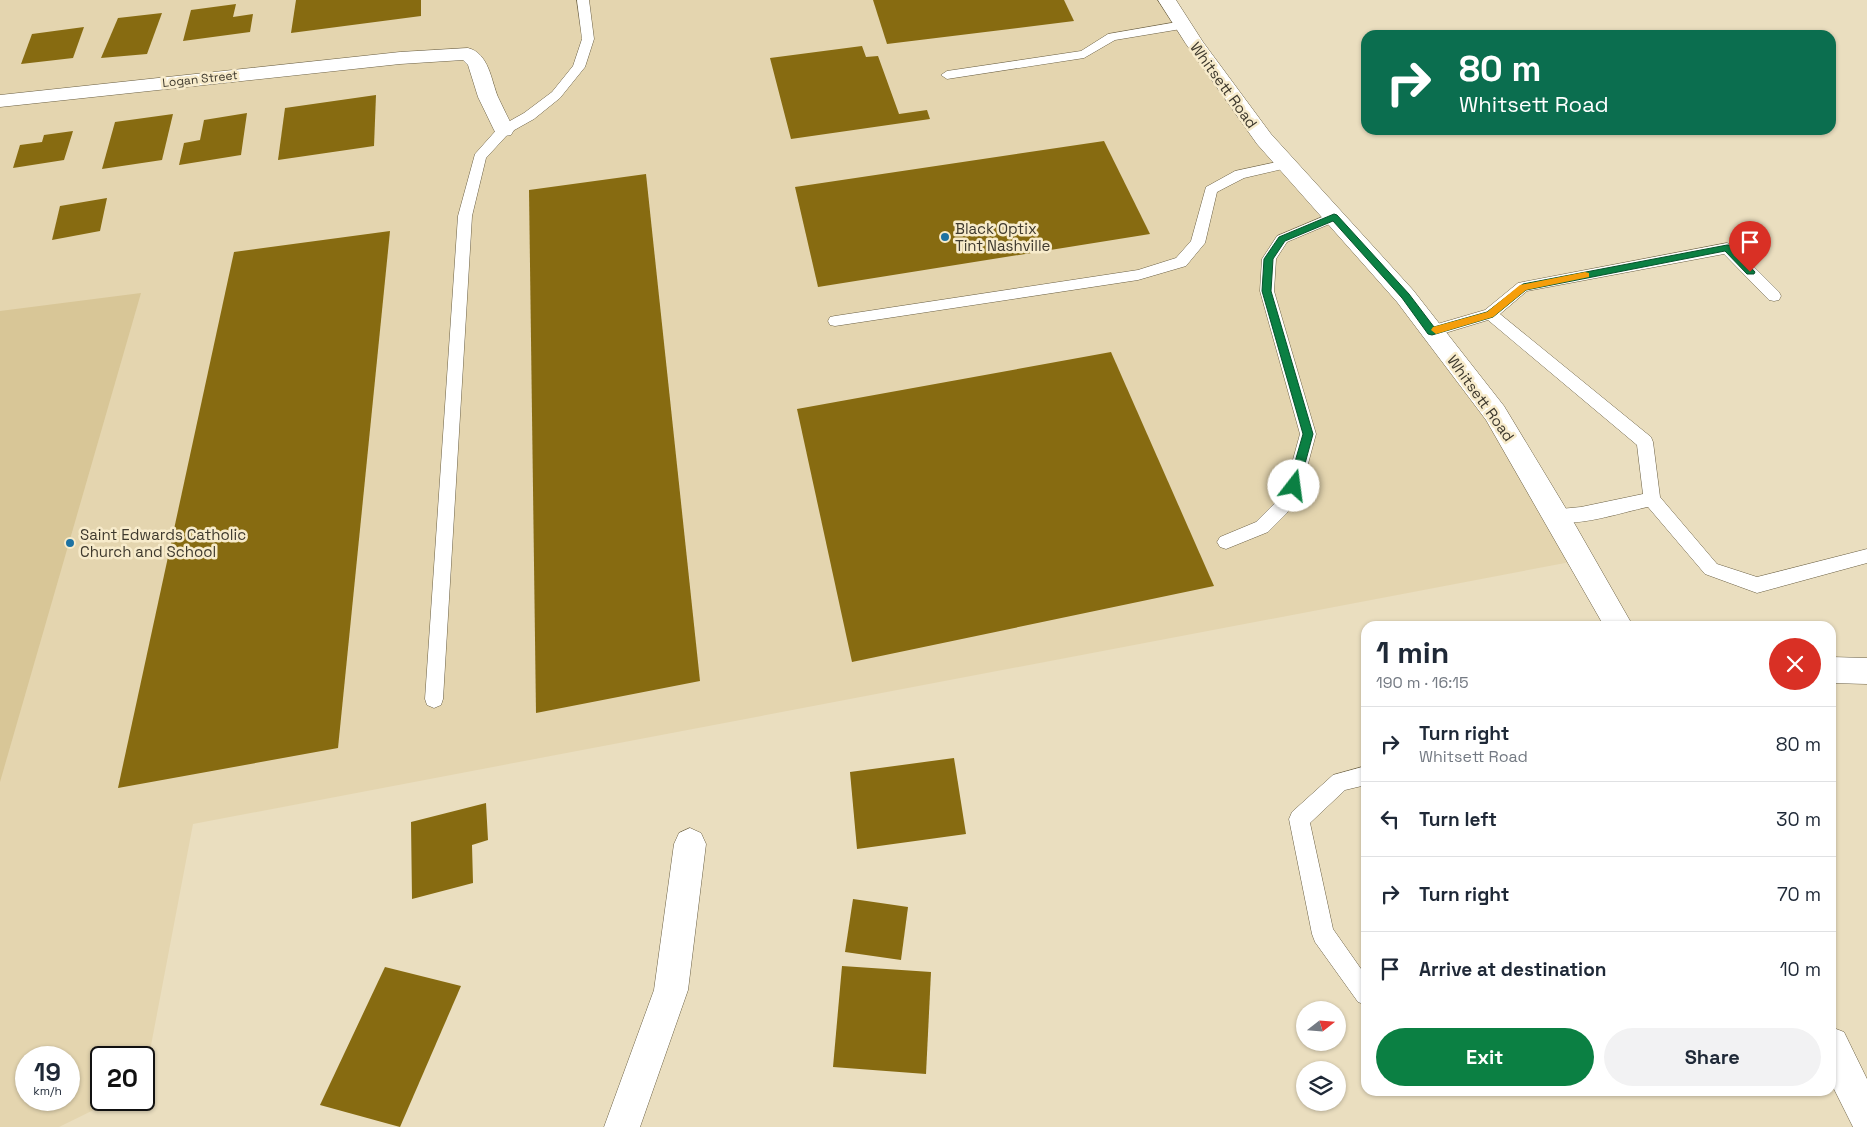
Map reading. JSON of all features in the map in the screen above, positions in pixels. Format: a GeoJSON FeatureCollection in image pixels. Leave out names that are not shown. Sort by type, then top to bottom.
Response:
{"type":"FeatureCollection","features":[{"type":"Feature","properties":{"kind":"street","name":"Whitsett Road"},"geometry":{"type":"LineString","coordinates":[[1167,0],[1183,26],[1264,140],[1405,296],[1495,413],[1616,621]]}},
{"type":"Feature","properties":{"kind":"street","name":"Logan Street"},"geometry":{"type":"LineString","coordinates":[[0,101],[400,58],[468,54],[477,64],[488,98],[504,130]]}},
{"type":"Feature","properties":{"kind":"street"},"geometry":{"type":"LineString","coordinates":[[1836,670],[1867,671]]}},
{"type":"Feature","properties":{"kind":"street"},"geometry":{"type":"LineString","coordinates":[[622,1127],[671,990],[690,844]]}},
{"type":"Feature","properties":{"kind":"street"},"geometry":{"type":"LineString","coordinates":[[1836,1055],[1867,1116]]}},
{"type":"Feature","properties":{"kind":"lane"},"geometry":{"type":"LineString","coordinates":[[434,699],[465,216],[480,157],[504,130],[529,116],[556,95],[579,67],[588,39],[583,0]]}},
{"type":"Feature","properties":{"kind":"lane"},"geometry":{"type":"LineString","coordinates":[[947,75],[1084,54],[1112,37],[1183,26]]}},
{"type":"Feature","properties":{"kind":"lane"},"geometry":{"type":"LineString","coordinates":[[835,320],[1138,275],[1181,262],[1198,243],[1211,190],[1240,174],[1286,164]]}},
{"type":"Feature","properties":{"kind":"lane"},"geometry":{"type":"LineString","coordinates":[[1226,542],[1262,527],[1280,508],[1294,486],[1308,434],[1267,291],[1269,259],[1282,239],[1334,217]]}},
{"type":"Feature","properties":{"kind":"lane"},"geometry":{"type":"LineString","coordinates":[[1432,331],[1490,314],[1523,287],[1727,248],[1774,296]]}},
{"type":"Feature","properties":{"kind":"lane"},"geometry":{"type":"LineString","coordinates":[[1490,314],[1645,442],[1652,499],[1711,569],[1757,586],[1867,556]]}},
{"type":"Feature","properties":{"kind":"lane"},"geometry":{"type":"LineString","coordinates":[[1556,515],[1581,514],[1652,499]]}},
{"type":"Feature","properties":{"kind":"lane"},"geometry":{"type":"LineString","coordinates":[[1361,777],[1340,782],[1299,819],[1323,934],[1361,987]]}},
{"type":"Feature","properties":{"kind":"shaded area"},"geometry":{"type":"Polygon","coordinates":[[[0,0],[1167,0],[1195,44],[1405,296],[1581,560],[193,824],[151,1046],[90,1046],[90,1111],[92,1111],[59,1127],[0,1127],[0,0]]]}},
{"type":"Feature","properties":{"kind":"shaded area"},"geometry":{"type":"Polygon","coordinates":[[[141,293],[0,782],[0,311],[141,293]]]}},
{"type":"Feature","properties":{"kind":"building"},"geometry":{"type":"Polygon","coordinates":[[[296,0],[421,0],[421,16],[291,33],[296,0]]]}},
{"type":"Feature","properties":{"kind":"building"},"geometry":{"type":"Polygon","coordinates":[[[873,0],[1064,0],[1074,21],[887,44],[873,0]]]}},
{"type":"Feature","properties":{"kind":"building"},"geometry":{"type":"Polygon","coordinates":[[[236,4],[233,17],[253,14],[250,32],[183,41],[191,10],[236,4]]]}},
{"type":"Feature","properties":{"kind":"building"},"geometry":{"type":"Polygon","coordinates":[[[162,13],[147,54],[101,58],[118,18],[162,13]]]}},
{"type":"Feature","properties":{"kind":"building"},"geometry":{"type":"Polygon","coordinates":[[[84,27],[73,58],[21,64],[32,34],[84,27]]]}},
{"type":"Feature","properties":{"kind":"building"},"geometry":{"type":"Polygon","coordinates":[[[862,46],[866,57],[878,56],[899,114],[927,110],[930,119],[791,139],[770,58],[862,46]]]}},
{"type":"Feature","properties":{"kind":"building"},"geometry":{"type":"Polygon","coordinates":[[[376,95],[374,146],[278,160],[285,108],[376,95]]]}},
{"type":"Feature","properties":{"kind":"building"},"geometry":{"type":"Polygon","coordinates":[[[247,113],[241,155],[179,165],[184,143],[200,140],[204,120],[247,113]]]}},
{"type":"Feature","properties":{"kind":"building"},"geometry":{"type":"Polygon","coordinates":[[[173,114],[162,160],[102,169],[115,122],[173,114]]]}},
{"type":"Feature","properties":{"kind":"building"},"geometry":{"type":"Polygon","coordinates":[[[73,131],[64,160],[13,168],[20,145],[42,142],[44,135],[73,131]]]}},
{"type":"Feature","properties":{"kind":"building"},"geometry":{"type":"Polygon","coordinates":[[[1104,141],[1150,234],[818,287],[795,187],[1104,141]]]}},
{"type":"Feature","properties":{"kind":"building"},"geometry":{"type":"Polygon","coordinates":[[[646,174],[700,681],[536,713],[529,190],[646,174]]]}},
{"type":"Feature","properties":{"kind":"building"},"geometry":{"type":"Polygon","coordinates":[[[107,198],[100,231],[52,240],[60,206],[107,198]]]}},
{"type":"Feature","properties":{"kind":"building"},"geometry":{"type":"Polygon","coordinates":[[[390,231],[338,748],[118,788],[234,252],[390,231]]]}},
{"type":"Feature","properties":{"kind":"building"},"geometry":{"type":"Polygon","coordinates":[[[1111,352],[1214,586],[852,662],[797,409],[1111,352]]]}},
{"type":"Feature","properties":{"kind":"building"},"geometry":{"type":"Polygon","coordinates":[[[954,758],[966,834],[857,849],[850,772],[954,758]]]}},
{"type":"Feature","properties":{"kind":"building"},"geometry":{"type":"Polygon","coordinates":[[[486,803],[488,840],[472,845],[473,883],[412,899],[411,822],[486,803]]]}},
{"type":"Feature","properties":{"kind":"building"},"geometry":{"type":"Polygon","coordinates":[[[853,899],[908,907],[901,960],[845,952],[853,899]]]}},
{"type":"Feature","properties":{"kind":"building"},"geometry":{"type":"Polygon","coordinates":[[[842,966],[931,972],[926,1074],[833,1067],[842,966]]]}},
{"type":"Feature","properties":{"kind":"building"},"geometry":{"type":"Polygon","coordinates":[[[385,967],[461,986],[400,1127],[320,1105],[385,967]]]}},
{"type":"Feature","properties":{"kind":"slow traffic"},"geometry":{"type":"LineString","coordinates":[[1436,330],[1490,314],[1523,287],[1585,275]]}},
{"type":"Feature","properties":{"kind":"place","name":"Black Optix Tint Nashville"},"geometry":{"type":"Point","coordinates":[945,237]}},
{"type":"Feature","properties":{"kind":"place","name":"Saint Edwards Catholic Church and School"},"geometry":{"type":"Point","coordinates":[70,543]}},
{"type":"Feature","properties":{"kind":"route"},"geometry":{"type":"LineString","coordinates":[[1294,486],[1308,434],[1267,291],[1269,259],[1282,239],[1334,217],[1405,296],[1432,331],[1490,314],[1523,287],[1727,248],[1750,272]]}}]}
